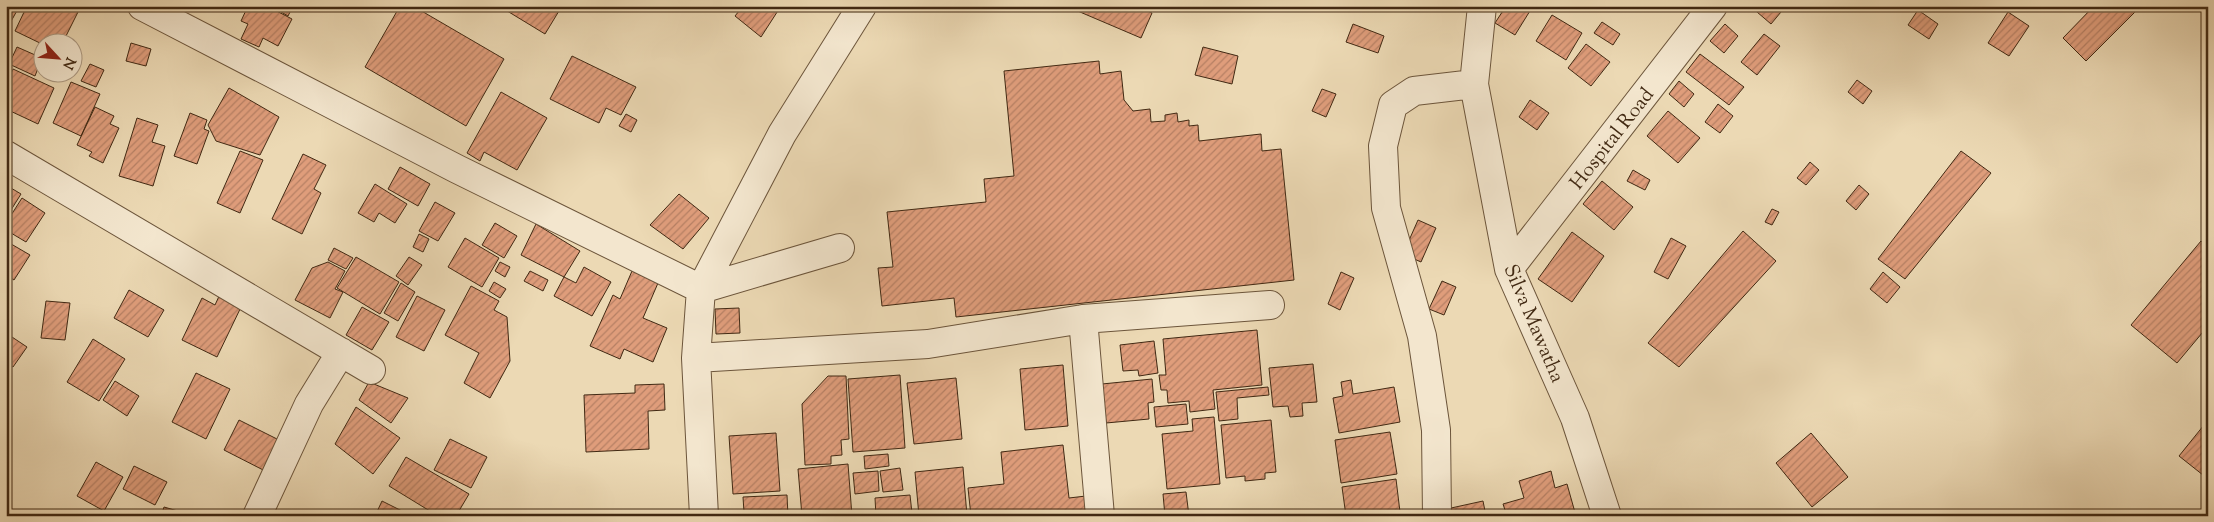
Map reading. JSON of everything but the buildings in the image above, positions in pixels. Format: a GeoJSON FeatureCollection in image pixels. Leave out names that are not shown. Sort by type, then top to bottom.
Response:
{"type":"FeatureCollection","features":[{"type":"Feature","properties":{"kind":"street"},"geometry":{"type":"LineString","coordinates":[[142,6],[457,169],[701,289],[840,248]]}},
{"type":"Feature","properties":{"kind":"street"},"geometry":{"type":"LineString","coordinates":[[704,516],[696,358],[701,289],[782,134],[862,6]]}},
{"type":"Feature","properties":{"kind":"street","name":"Silva Mawatha"},"geometry":{"type":"LineString","coordinates":[[1482,6],[1474,84],[1509,269],[1575,418],[1608,516]]}},
{"type":"Feature","properties":{"kind":"street","name":"Hospital Road"},"geometry":{"type":"LineString","coordinates":[[1509,269],[1713,6]]}},
{"type":"Feature","properties":{"kind":"street"},"geometry":{"type":"LineString","coordinates":[[1437,516],[1436,430],[1422,336],[1386,208],[1383,146],[1393,105],[1414,91],[1474,84]]}},
{"type":"Feature","properties":{"kind":"street"},"geometry":{"type":"LineString","coordinates":[[6,155],[371,370]]}},
{"type":"Feature","properties":{"kind":"street"},"geometry":{"type":"LineString","coordinates":[[696,358],[928,344],[1083,319],[1270,305]]}},
{"type":"Feature","properties":{"kind":"street"},"geometry":{"type":"LineString","coordinates":[[1083,319],[1100,516]]}},
{"type":"Feature","properties":{"kind":"street"},"geometry":{"type":"LineString","coordinates":[[257,516],[309,404],[341,352]]}}]}
